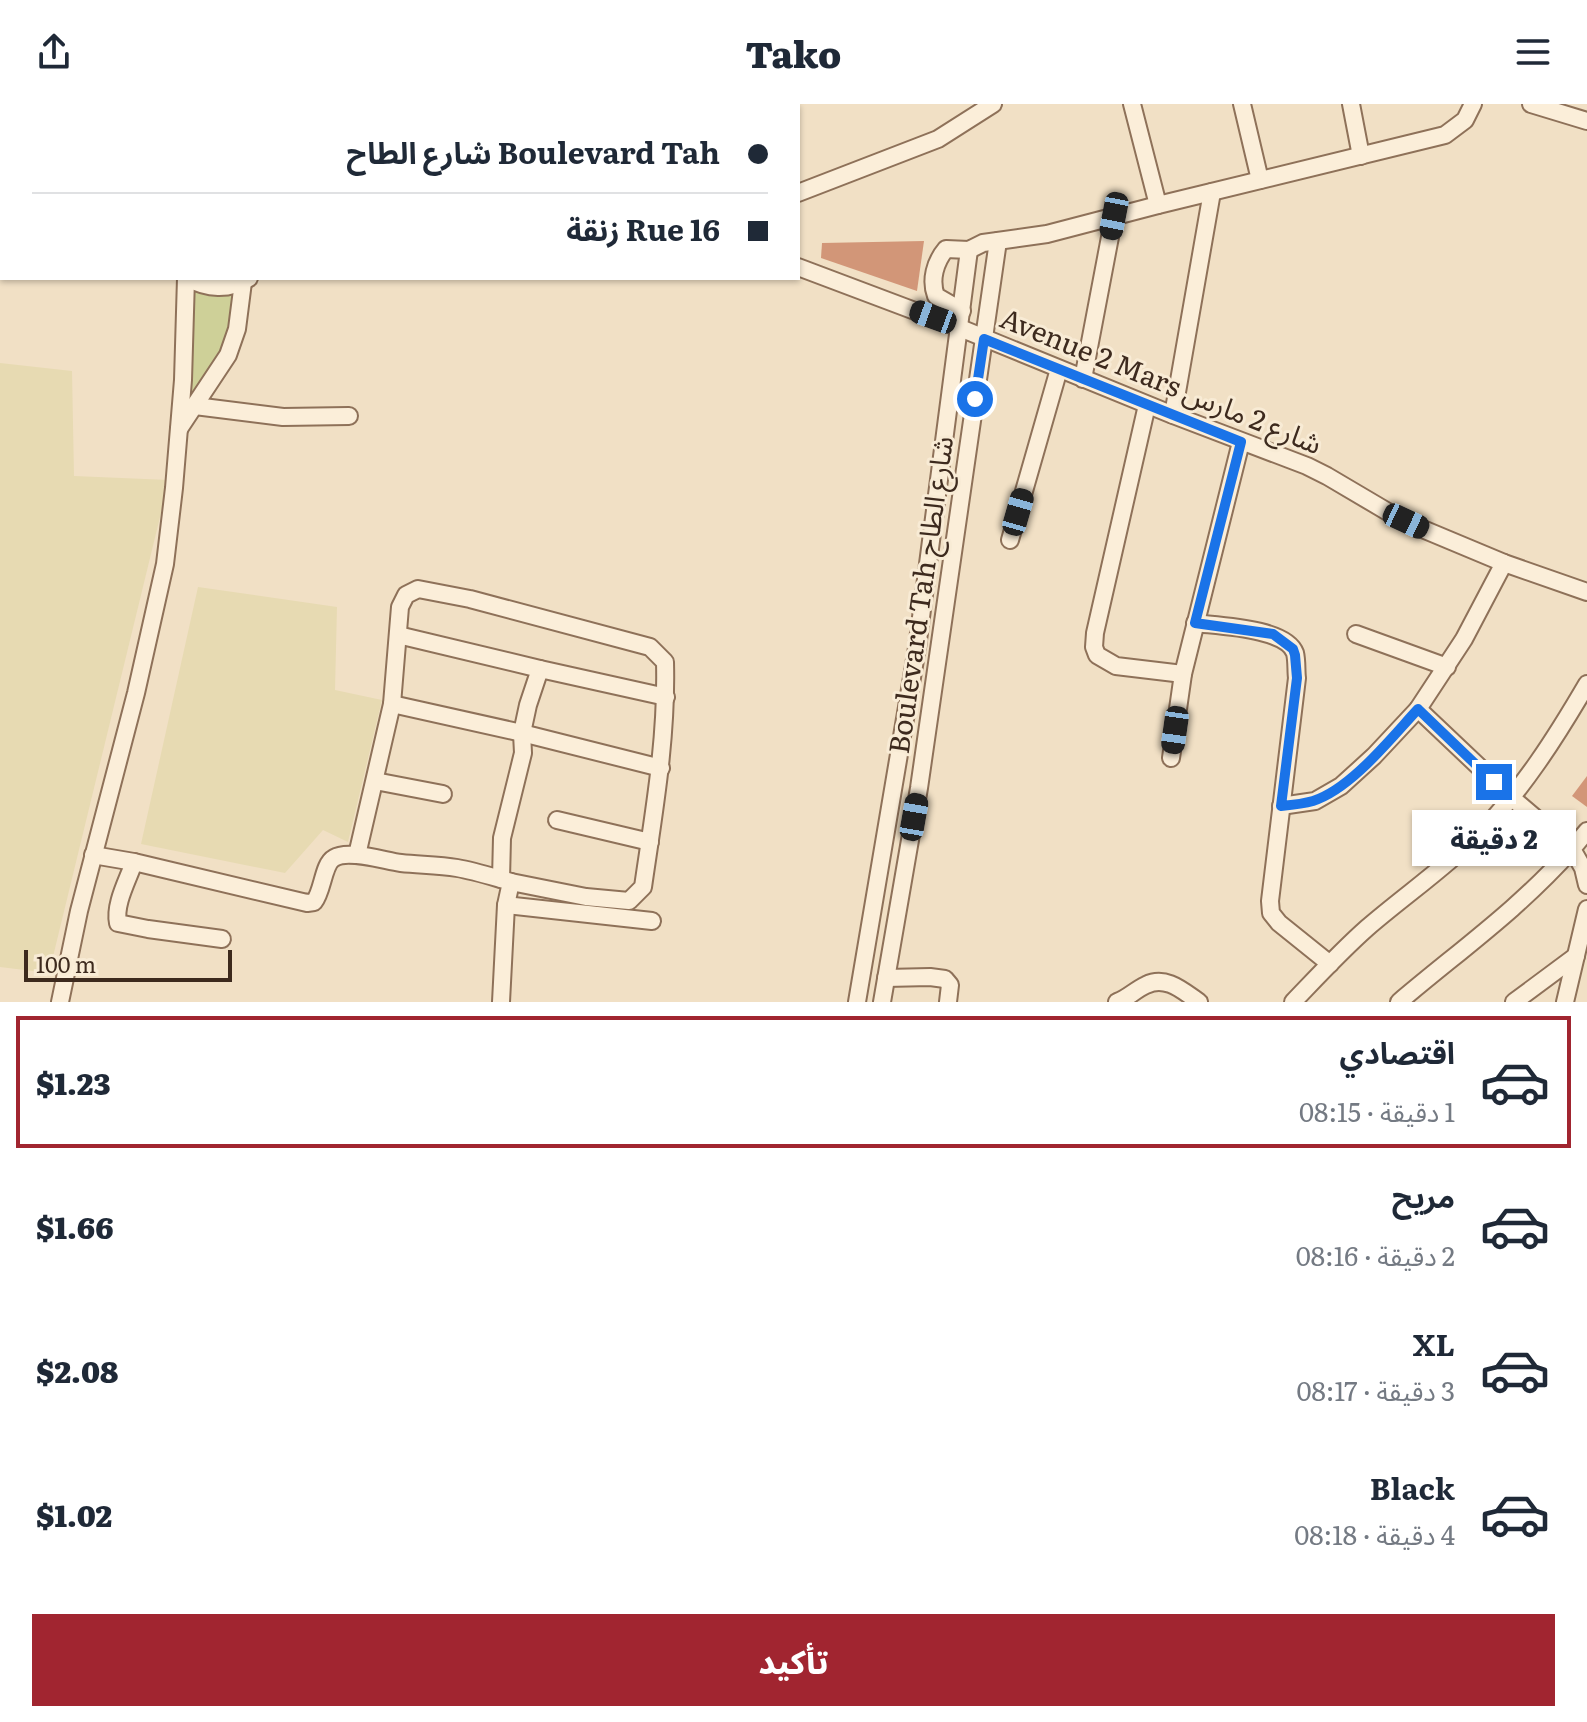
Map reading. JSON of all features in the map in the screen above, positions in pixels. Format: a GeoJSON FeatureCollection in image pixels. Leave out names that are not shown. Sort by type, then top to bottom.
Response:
{"type":"FeatureCollection","features":[{"type":"Feature","properties":{"kind":"street"},"geometry":{"type":"LineString","coordinates":[[800,192],[938,139],[993,104]]}},
{"type":"Feature","properties":{"kind":"street"},"geometry":{"type":"LineString","coordinates":[[1132,104],[1158,205]]}},
{"type":"Feature","properties":{"kind":"street"},"geometry":{"type":"LineString","coordinates":[[1242,104],[1260,180]]}},
{"type":"Feature","properties":{"kind":"street"},"geometry":{"type":"LineString","coordinates":[[1351,104],[1361,156]]}},
{"type":"Feature","properties":{"kind":"street"},"geometry":{"type":"LineString","coordinates":[[961,319],[936,296],[933,287],[939,256],[946,249],[969,250],[983,243],[1047,234],[1445,135],[1465,120],[1473,104]]}},
{"type":"Feature","properties":{"kind":"street"},"geometry":{"type":"LineString","coordinates":[[1531,104],[1587,121]]}},
{"type":"Feature","properties":{"kind":"street"},"geometry":{"type":"LineString","coordinates":[[1173,415],[1212,192]]}},
{"type":"Feature","properties":{"kind":"street"},"geometry":{"type":"LineString","coordinates":[[1083,379],[1114,216]]}},
{"type":"Feature","properties":{"kind":"street","name":"Boulevard Tah شارع الطاح"},"geometry":{"type":"LineString","coordinates":[[882,1002],[919,788],[998,241]]}},
{"type":"Feature","properties":{"kind":"street","name":"Boulevard Tah شارع الطاح"},"geometry":{"type":"LineString","coordinates":[[857,1002],[917,648],[969,250]]}},
{"type":"Feature","properties":{"kind":"street","name":"Avenue 2 Mars شارع 2 مارس"},"geometry":{"type":"LineString","coordinates":[[800,268],[961,319],[984,339],[1307,466],[1400,518],[1504,563],[1587,592]]}},
{"type":"Feature","properties":{"kind":"street"},"geometry":{"type":"LineString","coordinates":[[60,1002],[69,954],[165,564],[173,503],[187,280]]}},
{"type":"Feature","properties":{"kind":"street"},"geometry":{"type":"LineString","coordinates":[[178,431],[221,367],[233,342],[246,280],[220,288],[192,280]]}},
{"type":"Feature","properties":{"kind":"street"},"geometry":{"type":"LineString","coordinates":[[1010,540],[1059,369]]}},
{"type":"Feature","properties":{"kind":"street"},"geometry":{"type":"LineString","coordinates":[[1147,405],[1094,647],[1097,655],[1116,666],[1183,674]]}},
{"type":"Feature","properties":{"kind":"street"},"geometry":{"type":"LineString","coordinates":[[195,406],[283,417],[349,416]]}},
{"type":"Feature","properties":{"kind":"street"},"geometry":{"type":"LineString","coordinates":[[1171,758],[1183,674],[1241,442]]}},
{"type":"Feature","properties":{"kind":"street"},"geometry":{"type":"LineString","coordinates":[[1281,806],[1315,801],[1341,786],[1418,709],[1447,667],[1504,563]]}},
{"type":"Feature","properties":{"kind":"street"},"geometry":{"type":"LineString","coordinates":[[93,855],[310,903],[318,897],[333,858],[357,855],[402,863],[454,867],[586,897],[629,901],[643,887],[650,842],[661,768],[665,662],[650,647],[470,599],[418,589],[406,595],[400,607],[392,704],[357,855]]}},
{"type":"Feature","properties":{"kind":"street"},"geometry":{"type":"LineString","coordinates":[[1195,623],[1273,634],[1293,649],[1297,678],[1271,885],[1271,913],[1330,964]]}},
{"type":"Feature","properties":{"kind":"street"},"geometry":{"type":"LineString","coordinates":[[1356,634],[1447,667]]}},
{"type":"Feature","properties":{"kind":"street"},"geometry":{"type":"LineString","coordinates":[[398,635],[666,697]]}},
{"type":"Feature","properties":{"kind":"street"},"geometry":{"type":"LineString","coordinates":[[501,1002],[506,905],[502,838],[523,753],[522,733],[528,705],[540,669]]}},
{"type":"Feature","properties":{"kind":"street"},"geometry":{"type":"LineString","coordinates":[[1293,1002],[1367,929],[1456,855],[1512,798],[1587,684]]}},
{"type":"Feature","properties":{"kind":"street"},"geometry":{"type":"LineString","coordinates":[[392,704],[661,768]]}},
{"type":"Feature","properties":{"kind":"street"},"geometry":{"type":"LineString","coordinates":[[1418,709],[1512,798],[1572,849],[1583,868],[1587,885]]}},
{"type":"Feature","properties":{"kind":"street"},"geometry":{"type":"LineString","coordinates":[[375,781],[443,794]]}},
{"type":"Feature","properties":{"kind":"street"},"geometry":{"type":"LineString","coordinates":[[557,820],[650,842]]}},
{"type":"Feature","properties":{"kind":"street"},"geometry":{"type":"LineString","coordinates":[[1399,1002],[1497,923],[1544,880],[1587,831]]}},
{"type":"Feature","properties":{"kind":"street"},"geometry":{"type":"LineString","coordinates":[[134,862],[120,903],[118,923],[222,939]]}},
{"type":"Feature","properties":{"kind":"street"},"geometry":{"type":"LineString","coordinates":[[506,905],[652,921]]}},
{"type":"Feature","properties":{"kind":"street"},"geometry":{"type":"LineString","coordinates":[[1565,1002],[1587,909]]}},
{"type":"Feature","properties":{"kind":"street"},"geometry":{"type":"LineString","coordinates":[[1514,1002],[1576,956]]}},
{"type":"Feature","properties":{"kind":"street"},"geometry":{"type":"LineString","coordinates":[[886,978],[945,979],[950,985],[948,1002]]}},
{"type":"Feature","properties":{"kind":"street"},"geometry":{"type":"LineString","coordinates":[[1117,1002],[1148,983],[1162,982],[1174,984],[1199,1002]]}},
{"type":"Feature","properties":{"kind":"shaded area"},"geometry":{"type":"Polygon","coordinates":[[[0,363],[72,371],[74,476],[169,480],[49,973],[0,967],[0,363]]]}},
{"type":"Feature","properties":{"kind":"shaded area"},"geometry":{"type":"Polygon","coordinates":[[[198,587],[337,607],[335,690],[382,700],[348,842],[323,830],[285,873],[141,844],[198,587]]]}},
{"type":"Feature","properties":{"kind":"green space"},"geometry":{"type":"Polygon","coordinates":[[[189,284],[238,289],[237,312],[222,352],[183,417],[189,284]]]}},
{"type":"Feature","properties":{"kind":"building"},"geometry":{"type":"Polygon","coordinates":[[[924,241],[917,291],[821,258],[822,243],[924,241]]]}},
{"type":"Feature","properties":{"kind":"building"},"geometry":{"type":"Polygon","coordinates":[[[1587,776],[1587,807],[1572,796],[1587,776]]]}},
{"type":"Feature","properties":{"kind":"route"},"geometry":{"type":"LineString","coordinates":[[975,399],[984,339],[1241,442],[1195,623],[1273,634],[1293,649],[1297,678],[1281,806],[1315,801],[1341,786],[1418,709],[1494,782]]}}]}
